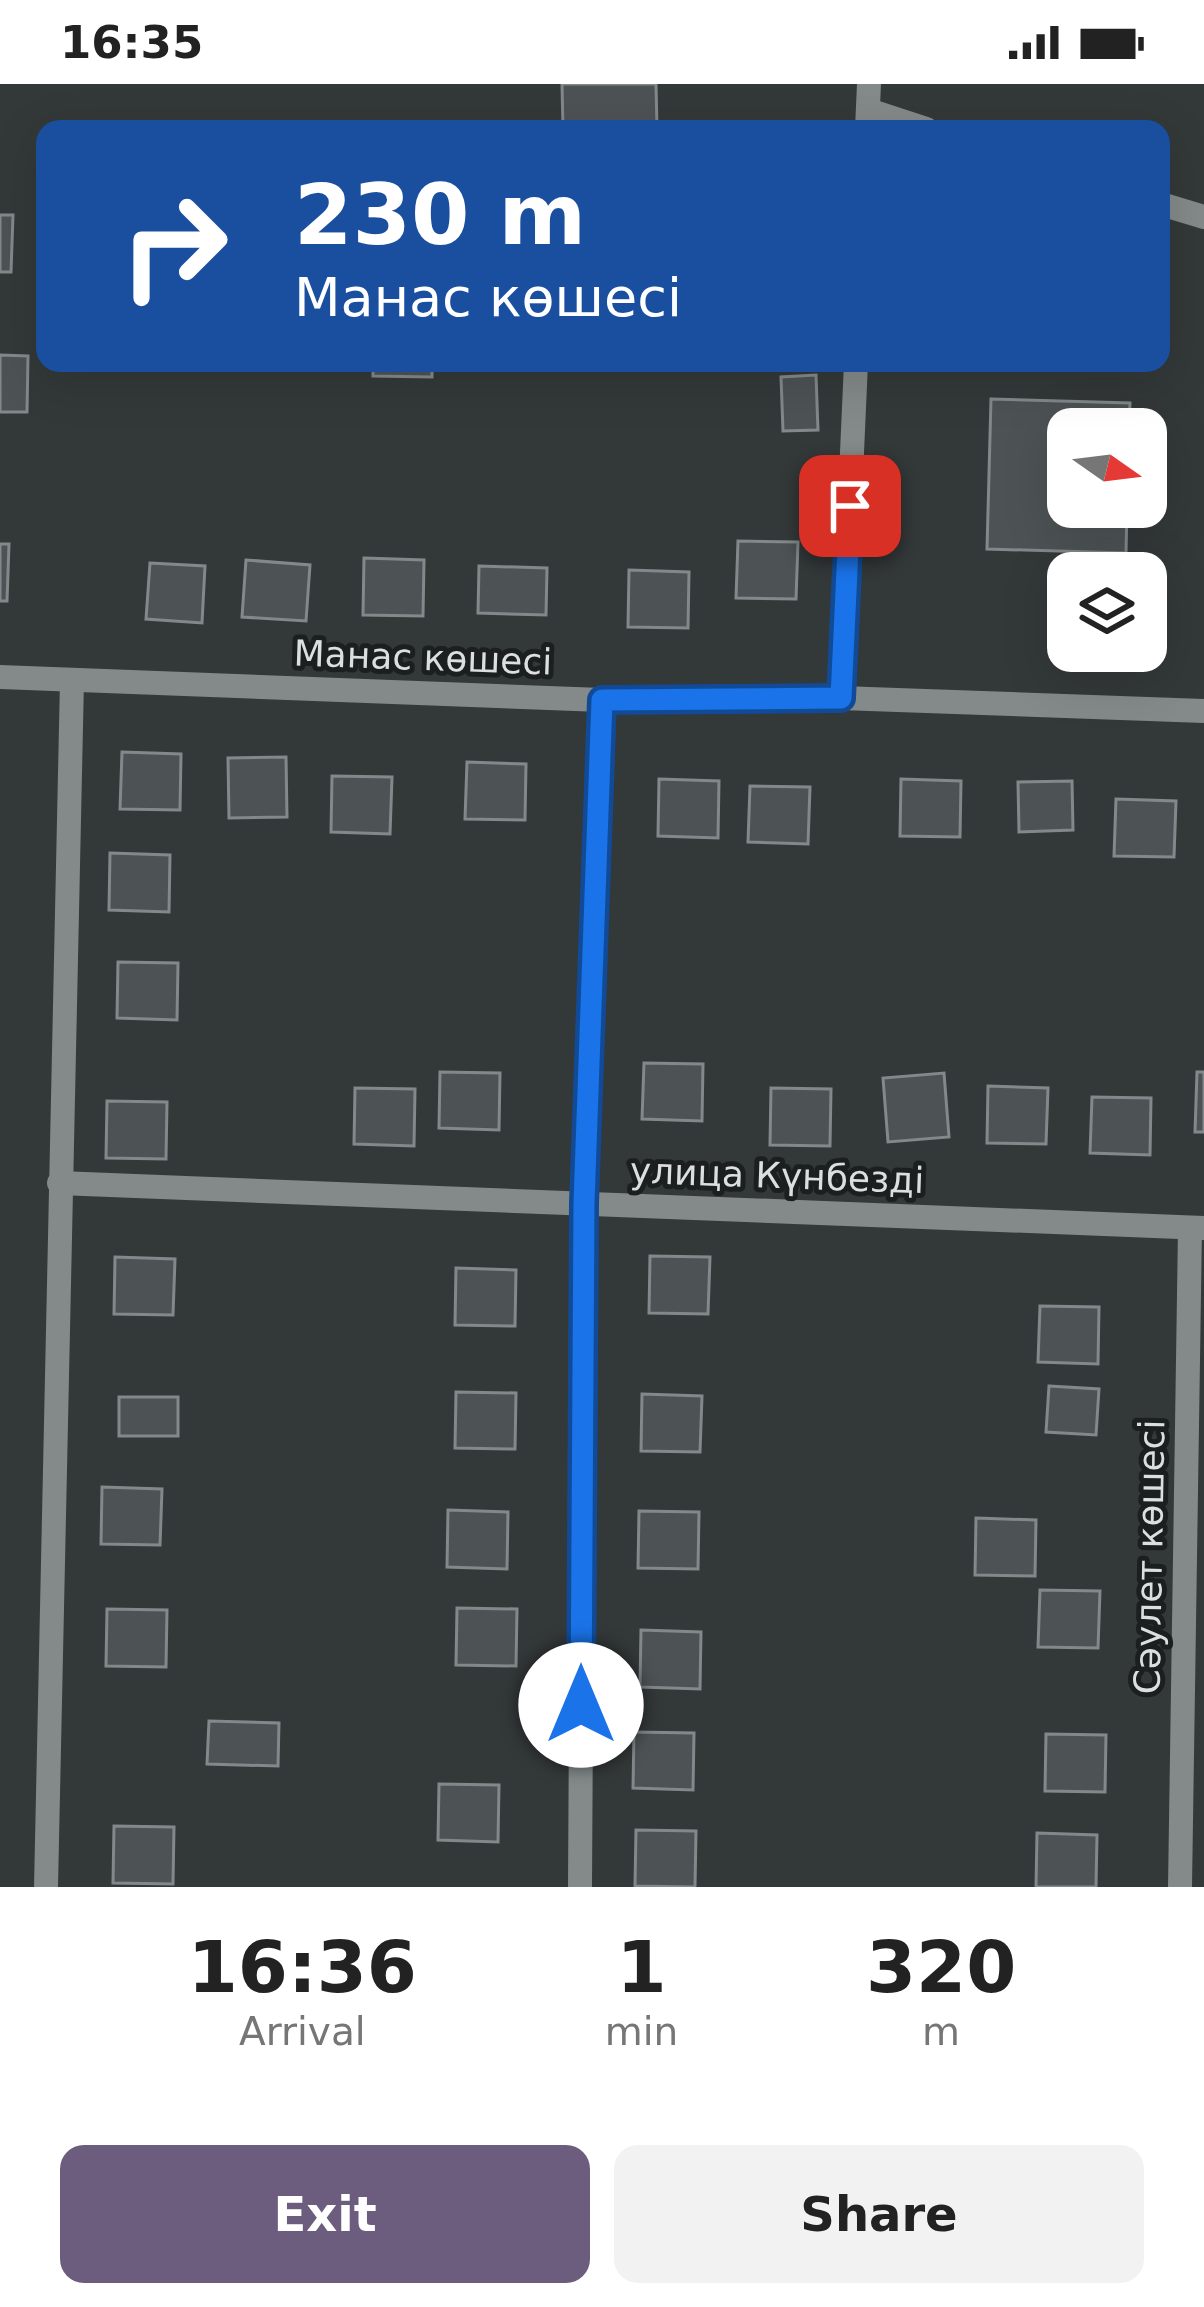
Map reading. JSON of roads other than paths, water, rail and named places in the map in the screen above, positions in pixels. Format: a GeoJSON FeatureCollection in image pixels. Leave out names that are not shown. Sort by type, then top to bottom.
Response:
{"type":"FeatureCollection","features":[{"type":"Feature","properties":{"kind":"street"},"geometry":{"type":"LineString","coordinates":[[867,120],[869,84]]}},
{"type":"Feature","properties":{"kind":"street"},"geometry":{"type":"LineString","coordinates":[[1170,207],[1204,218]]}},
{"type":"Feature","properties":{"kind":"street"},"geometry":{"type":"LineString","coordinates":[[841,698],[856,372]]}},
{"type":"Feature","properties":{"kind":"street","name":"Манас көшесі"},"geometry":{"type":"LineString","coordinates":[[0,677],[602,700],[841,698],[1204,711]]}},
{"type":"Feature","properties":{"kind":"street"},"geometry":{"type":"LineString","coordinates":[[46,1887],[72,680]]}},
{"type":"Feature","properties":{"kind":"street"},"geometry":{"type":"LineString","coordinates":[[580,1887],[584,1203],[602,700]]}},
{"type":"Feature","properties":{"kind":"street","name":"улица Күнбезді"},"geometry":{"type":"LineString","coordinates":[[59,1183],[1197,1228]]}},
{"type":"Feature","properties":{"kind":"street","name":"Сәулет көшесі"},"geometry":{"type":"LineString","coordinates":[[1180,1887],[1197,1228]]}}]}
